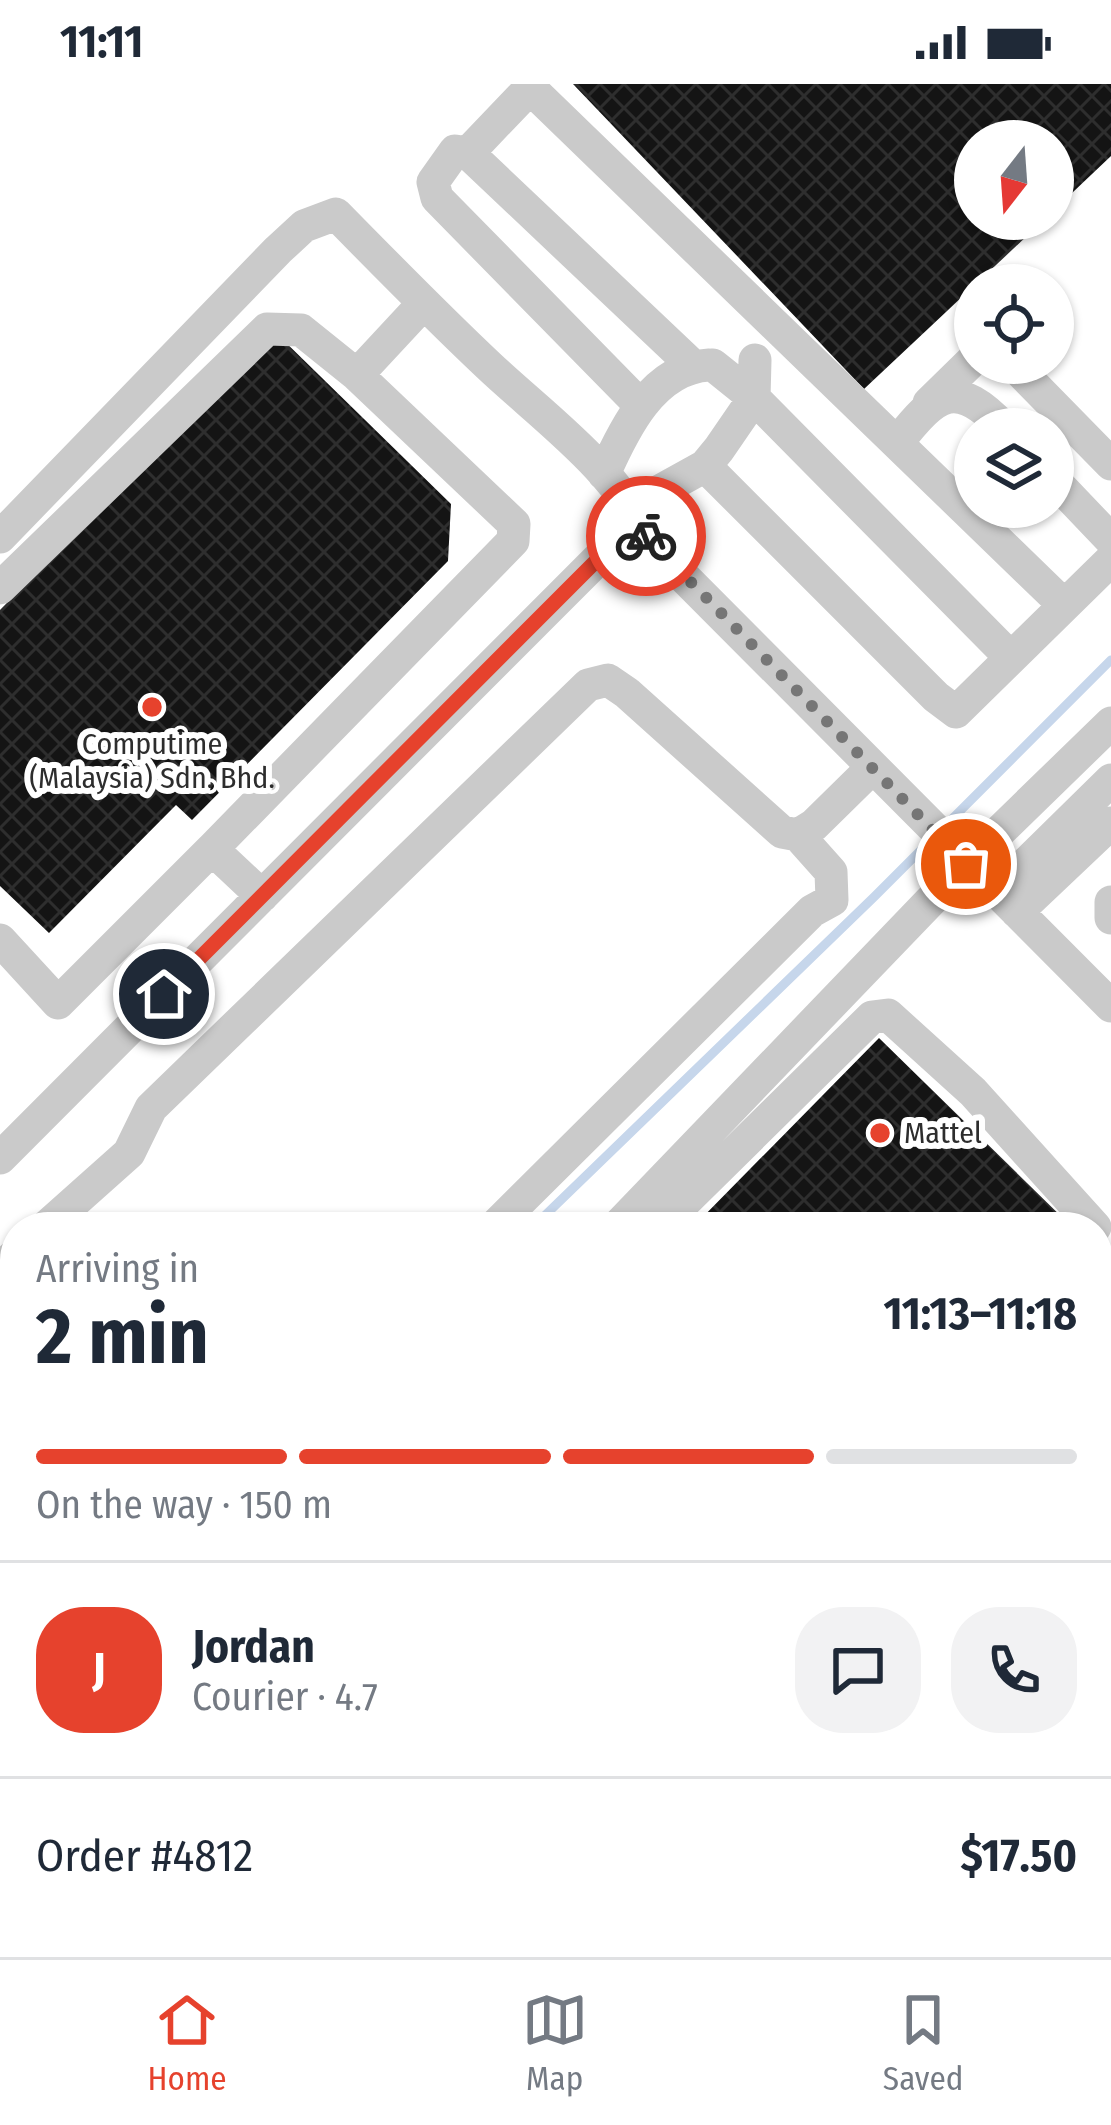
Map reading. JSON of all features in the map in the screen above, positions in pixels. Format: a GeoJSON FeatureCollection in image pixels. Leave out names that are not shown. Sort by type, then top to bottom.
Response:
{"type":"FeatureCollection","features":[{"type":"Feature","properties":{"kind":"street"},"geometry":{"type":"LineString","coordinates":[[468,153],[529,86],[1064,605]]}},
{"type":"Feature","properties":{"kind":"street"},"geometry":{"type":"LineString","coordinates":[[641,406],[437,198],[433,182],[455,152],[468,153],[703,365],[754,398],[1011,658]]}},
{"type":"Feature","properties":{"kind":"street"},"geometry":{"type":"LineString","coordinates":[[0,537],[304,226],[336,214],[423,304],[604,474],[636,511],[649,542],[1111,1006]]}},
{"type":"Feature","properties":{"kind":"street"},"geometry":{"type":"LineString","coordinates":[[357,375],[423,304]]}},
{"type":"Feature","properties":{"kind":"street"},"geometry":{"type":"LineString","coordinates":[[0,588],[267,329],[301,330],[357,375],[514,524],[513,542],[58,1003],[0,940]]}},
{"type":"Feature","properties":{"kind":"street"},"geometry":{"type":"LineString","coordinates":[[604,474],[629,423],[650,394],[703,365],[755,360],[784,334]]}},
{"type":"Feature","properties":{"kind":"street"},"geometry":{"type":"LineString","coordinates":[[0,1158],[610,547],[649,497],[705,466],[754,398],[755,360]]}},
{"type":"Feature","properties":{"kind":"street"},"geometry":{"type":"LineString","coordinates":[[897,443],[954,379]]}},
{"type":"Feature","properties":{"kind":"street"},"geometry":{"type":"LineString","coordinates":[[1033,384],[1111,464]]}},
{"type":"Feature","properties":{"kind":"street"},"geometry":{"type":"LineString","coordinates":[[925,407],[947,396],[980,402],[986,408]]}},
{"type":"Feature","properties":{"kind":"street"},"geometry":{"type":"LineString","coordinates":[[705,466],[956,712],[1111,560]]}},
{"type":"Feature","properties":{"kind":"street"},"geometry":{"type":"LineString","coordinates":[[1074,501],[1111,540]]}},
{"type":"Feature","properties":{"kind":"street"},"geometry":{"type":"LineString","coordinates":[[63,1212],[129,1153],[152,1108],[588,685],[608,680],[782,832],[798,835],[831,872],[832,899],[812,911],[509,1212]]}},
{"type":"Feature","properties":{"kind":"street"},"geometry":{"type":"LineString","coordinates":[[631,1212],[966,864],[1111,723]]}},
{"type":"Feature","properties":{"kind":"street"},"geometry":{"type":"LineString","coordinates":[[798,835],[871,769]]}},
{"type":"Feature","properties":{"kind":"street"},"geometry":{"type":"LineString","coordinates":[[1007,902],[1111,779]]}},
{"type":"Feature","properties":{"kind":"street"},"geometry":{"type":"LineString","coordinates":[[1007,902],[1111,823]]}},
{"type":"Feature","properties":{"kind":"street"},"geometry":{"type":"LineString","coordinates":[[212,849],[262,896]]}},
{"type":"Feature","properties":{"kind":"street"},"geometry":{"type":"LineString","coordinates":[[1111,902],[1111,918]]}},
{"type":"Feature","properties":{"kind":"street"},"geometry":{"type":"LineString","coordinates":[[674,1212],[872,1017],[888,1015],[974,1092],[1083,1212]]}},
{"type":"Feature","properties":{"kind":"building"},"geometry":{"type":"Polygon","coordinates":[[[573,84],[1111,84],[1111,156],[1074,191],[1074,120],[954,120],[954,240],[1023,240],[997,264],[954,264],[954,304],[864,389],[573,84]]]}},
{"type":"Feature","properties":{"kind":"building","name":"Computime (Malaysia) Sdn. Bhd."},"geometry":{"type":"Polygon","coordinates":[[[275,332],[451,504],[448,561],[192,820],[176,805],[49,933],[0,886],[0,610],[275,332]]]}},
{"type":"Feature","properties":{"kind":"building","name":"Mattel"},"geometry":{"type":"Polygon","coordinates":[[[879,1038],[1057,1212],[708,1212],[879,1038]]]}},
{"type":"Feature","properties":{"kind":"waterway"},"geometry":{"type":"LineString","coordinates":[[548,1212],[1111,660]]}},
{"type":"Feature","properties":{"kind":"way so far"},"geometry":{"type":"LineString","coordinates":[[646,536],[966,864]]}},
{"type":"Feature","properties":{"kind":"place","name":"Computime (Malaysia) Sdn. Bhd."},"geometry":{"type":"Point","coordinates":[152,707]}},
{"type":"Feature","properties":{"kind":"place","name":"Mattel"},"geometry":{"type":"Point","coordinates":[880,1133]}},
{"type":"Feature","properties":{"kind":"route"},"geometry":{"type":"LineString","coordinates":[[164,994],[610,547],[636,511],[646,536]]}}]}
